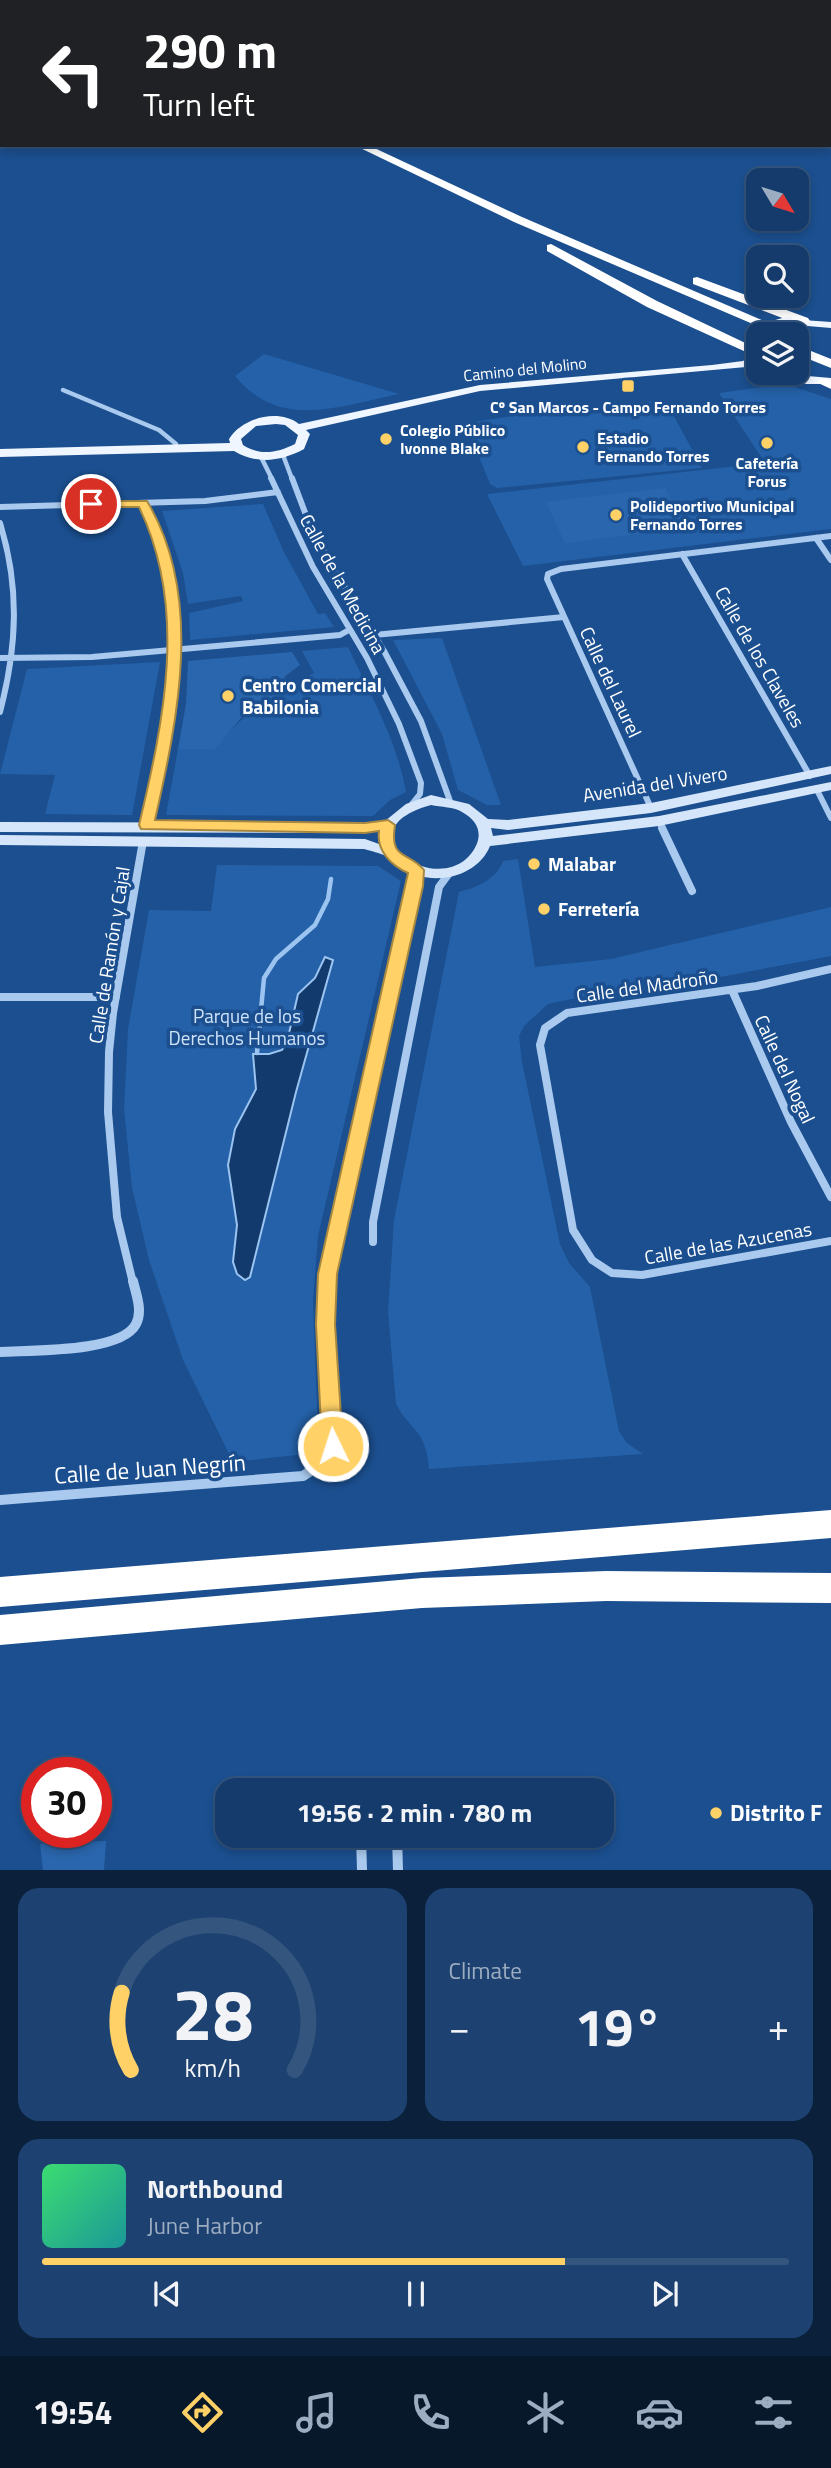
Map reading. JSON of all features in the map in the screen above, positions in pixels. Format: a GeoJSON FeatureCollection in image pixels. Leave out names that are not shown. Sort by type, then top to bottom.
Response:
{"type":"FeatureCollection","features":[{"type":"Feature","properties":{"kind":"highway"},"geometry":{"type":"LineString","coordinates":[[344,147],[547,244],[746,327]]}},
{"type":"Feature","properties":{"kind":"highway"},"geometry":{"type":"LineString","coordinates":[[363,147],[560,239],[772,322]]}},
{"type":"Feature","properties":{"kind":"highway"},"geometry":{"type":"LineString","coordinates":[[560,239],[697,282],[803,321]]}},
{"type":"Feature","properties":{"kind":"highway"},"geometry":{"type":"LineString","coordinates":[[547,244],[626,291],[746,348]]}},
{"type":"Feature","properties":{"kind":"highway"},"geometry":{"type":"LineString","coordinates":[[809,344],[831,353]]}},
{"type":"Feature","properties":{"kind":"highway"},"geometry":{"type":"LineString","coordinates":[[809,355],[831,364]]}},
{"type":"Feature","properties":{"kind":"highway"},"geometry":{"type":"LineString","coordinates":[[0,1592],[831,1524]]}},
{"type":"Feature","properties":{"kind":"highway"},"geometry":{"type":"LineString","coordinates":[[0,1630],[422,1593],[606,1586],[831,1588]]}},
{"type":"Feature","properties":{"kind":"highway"},"geometry":{"type":"LineString","coordinates":[[0,1644],[102,1622]]}},
{"type":"Feature","properties":{"kind":"main road"},"geometry":{"type":"LineString","coordinates":[[803,321],[831,324]]}},
{"type":"Feature","properties":{"kind":"main road","name":"Camino del Molino"},"geometry":{"type":"LineString","coordinates":[[302,431],[480,388],[746,363]]}},
{"type":"Feature","properties":{"kind":"main road","name":"Camino del Molino"},"geometry":{"type":"LineString","coordinates":[[302,431],[483,393],[746,371]]}},
{"type":"Feature","properties":{"kind":"main road"},"geometry":{"type":"LineString","coordinates":[[809,379],[829,383]]}},
{"type":"Feature","properties":{"kind":"main road"},"geometry":{"type":"LineString","coordinates":[[0,450],[218,442],[236,443],[245,453],[261,457],[283,455],[300,446],[302,431],[289,422],[261,421],[239,431],[236,443]]}},
{"type":"Feature","properties":{"kind":"main road"},"geometry":{"type":"LineString","coordinates":[[0,450],[236,443]]}},
{"type":"Feature","properties":{"kind":"main road","name":"Avenida del Vivero"},"geometry":{"type":"LineString","coordinates":[[484,823],[508,825],[651,808],[831,770]]}},
{"type":"Feature","properties":{"kind":"main road","name":"Avenida del Vivero"},"geometry":{"type":"LineString","coordinates":[[488,841],[659,821],[824,788]]}},
{"type":"Feature","properties":{"kind":"main road"},"geometry":{"type":"LineString","coordinates":[[0,840],[365,844],[391,853],[404,865],[416,870],[450,872],[477,859],[488,841],[484,823],[468,807],[450,801],[431,800],[412,804],[397,813],[388,825],[385,839],[391,853]]}},
{"type":"Feature","properties":{"kind":"main road"},"geometry":{"type":"LineString","coordinates":[[0,827],[146,825],[365,828],[388,825]]}},
{"type":"Feature","properties":{"kind":"street"},"geometry":{"type":"LineString","coordinates":[[63,390],[159,430],[176,444]]}},
{"type":"Feature","properties":{"kind":"street"},"geometry":{"type":"LineString","coordinates":[[283,455],[309,523],[421,721],[450,801]]}},
{"type":"Feature","properties":{"kind":"street","name":"Calle de la Medicina"},"geometry":{"type":"LineString","coordinates":[[261,457],[307,557],[394,713],[421,783],[420,794],[412,804]]}},
{"type":"Feature","properties":{"kind":"street"},"geometry":{"type":"LineString","coordinates":[[0,507],[205,501],[278,492]]}},
{"type":"Feature","properties":{"kind":"street"},"geometry":{"type":"LineString","coordinates":[[143,503],[165,558],[173,595],[176,649],[159,770],[146,825]]}},
{"type":"Feature","properties":{"kind":"street"},"geometry":{"type":"LineString","coordinates":[[0,523],[17,598],[14,659],[0,712]]}},
{"type":"Feature","properties":{"kind":"street"},"geometry":{"type":"LineString","coordinates":[[682,554],[831,536]]}},
{"type":"Feature","properties":{"kind":"street"},"geometry":{"type":"LineString","coordinates":[[816,538],[831,560]]}},
{"type":"Feature","properties":{"kind":"street","name":"Calle del Laurel"},"geometry":{"type":"LineString","coordinates":[[651,808],[547,579],[552,570],[682,554]]}},
{"type":"Feature","properties":{"kind":"street","name":"Calle de los Claveles"},"geometry":{"type":"LineString","coordinates":[[682,554],[810,776]]}},
{"type":"Feature","properties":{"kind":"street"},"geometry":{"type":"LineString","coordinates":[[374,635],[564,617]]}},
{"type":"Feature","properties":{"kind":"street"},"geometry":{"type":"LineString","coordinates":[[0,658],[92,657],[340,635],[349,630]]}},
{"type":"Feature","properties":{"kind":"street"},"geometry":{"type":"LineString","coordinates":[[824,788],[831,818]]}},
{"type":"Feature","properties":{"kind":"street"},"geometry":{"type":"LineString","coordinates":[[659,821],[692,891]]}},
{"type":"Feature","properties":{"kind":"street","name":"Calle de Ramón y Cajal"},"geometry":{"type":"LineString","coordinates":[[0,1352],[106,1344],[127,1335],[137,1323],[139,1305],[117,1217],[108,1112],[109,1052],[116,997],[143,841]]}},
{"type":"Feature","properties":{"kind":"street","name":"Calle de Juan Negrín"},"geometry":{"type":"LineString","coordinates":[[0,1500],[303,1476],[321,1464],[333,1446],[326,1324],[327,1274],[415,886],[416,870]]}},
{"type":"Feature","properties":{"kind":"street"},"geometry":{"type":"LineString","coordinates":[[373,1242],[373,1222],[439,887],[450,872]]}},
{"type":"Feature","properties":{"kind":"street","name":"Calle del Madroño"},"geometry":{"type":"LineString","coordinates":[[592,1260],[573,1230],[540,1054],[540,1035],[548,1023],[567,1013],[732,990],[831,969]]}},
{"type":"Feature","properties":{"kind":"street","name":"Calle del Nogal"},"geometry":{"type":"LineString","coordinates":[[732,990],[791,1122],[831,1197]]}},
{"type":"Feature","properties":{"kind":"street"},"geometry":{"type":"LineString","coordinates":[[0,997],[116,997]]}},
{"type":"Feature","properties":{"kind":"street","name":"Calle de las Azucenas"},"geometry":{"type":"LineString","coordinates":[[592,1260],[612,1273],[642,1275],[831,1241]]}},
{"type":"Feature","properties":{"kind":"street"},"geometry":{"type":"LineString","coordinates":[[361,1848],[362,1870]]}},
{"type":"Feature","properties":{"kind":"street"},"geometry":{"type":"LineString","coordinates":[[397,1848],[398,1870]]}},
{"type":"Feature","properties":{"kind":"green space"},"geometry":{"type":"Polygon","coordinates":[[[264,354],[399,394],[311,410],[271,404],[253,393],[235,376],[264,354]]]}},
{"type":"Feature","properties":{"kind":"green space"},"geometry":{"type":"Polygon","coordinates":[[[788,385],[831,399],[831,529],[523,566],[487,494],[765,463],[719,393],[788,385]]]}},
{"type":"Feature","properties":{"kind":"green space","name":"Estadio Fernando Torres"},"geometry":{"type":"Polygon","coordinates":[[[656,401],[668,405],[702,468],[497,488],[490,484],[467,427],[472,422],[576,407],[656,401]]]}},
{"type":"Feature","properties":{"kind":"green space"},"geometry":{"type":"Polygon","coordinates":[[[263,504],[284,552],[318,614],[325,613],[334,627],[190,640],[189,613],[243,601],[241,596],[188,604],[183,573],[162,511],[263,504]]]}},
{"type":"Feature","properties":{"kind":"green space"},"geometry":{"type":"Polygon","coordinates":[[[442,638],[501,805],[487,805],[458,790],[442,734],[393,640],[442,638]]]}},
{"type":"Feature","properties":{"kind":"green space"},"geometry":{"type":"Polygon","coordinates":[[[348,647],[389,736],[406,792],[390,800],[373,816],[166,815],[178,749],[215,749],[236,725],[260,705],[314,673],[302,651],[348,647]]]}},
{"type":"Feature","properties":{"kind":"green space"},"geometry":{"type":"Polygon","coordinates":[[[160,662],[132,815],[45,814],[55,775],[0,774],[27,669],[160,662]]]}},
{"type":"Feature","properties":{"kind":"green space"},"geometry":{"type":"Polygon","coordinates":[[[518,859],[535,967],[611,959],[831,907],[831,956],[694,982],[586,996],[548,1004],[524,1026],[519,1036],[522,1062],[560,1244],[569,1263],[590,1287],[619,1431],[627,1443],[643,1454],[429,1469],[421,1438],[396,1404],[388,1312],[394,1220],[459,892],[491,878],[503,861],[518,859]]]}},
{"type":"Feature","properties":{"kind":"green space","name":"Parque de los Derechos Humanos"},"geometry":{"type":"Polygon","coordinates":[[[217,865],[378,866],[401,881],[318,1236],[313,1300],[318,1437],[315,1446],[305,1454],[233,1462],[183,1360],[149,1260],[132,1188],[124,1109],[128,1029],[149,910],[211,911],[217,865]]]}},
{"type":"Feature","properties":{"kind":"shaded area"},"geometry":{"type":"Polygon","coordinates":[[[325,957],[333,960],[296,1092],[250,1277],[245,1280],[237,1274],[233,1262],[237,1225],[228,1165],[235,1129],[256,1089],[253,1054],[269,1054],[282,1050],[287,1042],[298,994],[315,978],[325,957]]]}},
{"type":"Feature","properties":{"kind":"building","name":"Polideportivo Municipal Fernando Torres"},"geometry":{"type":"Polygon","coordinates":[[[665,488],[687,528],[565,543],[546,502],[665,488]]]}},
{"type":"Feature","properties":{"kind":"building","name":"Centro Comercial Babilonia"},"geometry":{"type":"Polygon","coordinates":[[[292,652],[300,665],[284,677],[294,682],[242,717],[215,749],[178,749],[186,704],[188,661],[292,652]]]}},
{"type":"Feature","properties":{"kind":"building"},"geometry":{"type":"Polygon","coordinates":[[[40,1848],[106,1848],[104,1870],[43,1870],[40,1848]]]}},
{"type":"Feature","properties":{"kind":"waterway"},"geometry":{"type":"LineString","coordinates":[[257,1053],[264,978],[276,959],[315,925],[328,899],[331,879]]}},
{"type":"Feature","properties":{"kind":"place","name":"Cº San Marcos - Campo Fernando Torres"},"geometry":{"type":"Point","coordinates":[628,386]}},
{"type":"Feature","properties":{"kind":"place","name":"Colegio Público Ivonne Blake"},"geometry":{"type":"Point","coordinates":[386,439]}},
{"type":"Feature","properties":{"kind":"place","name":"Cafetería Forus"},"geometry":{"type":"Point","coordinates":[767,443]}},
{"type":"Feature","properties":{"kind":"place","name":"Estadio Fernando Torres"},"geometry":{"type":"Point","coordinates":[583,447]}},
{"type":"Feature","properties":{"kind":"place","name":"Polideportivo Municipal Fernando Torres"},"geometry":{"type":"Point","coordinates":[616,515]}},
{"type":"Feature","properties":{"kind":"place","name":"Centro Comercial Babilonia"},"geometry":{"type":"Point","coordinates":[228,696]}},
{"type":"Feature","properties":{"kind":"place","name":"Malabar"},"geometry":{"type":"Point","coordinates":[534,864]}},
{"type":"Feature","properties":{"kind":"place","name":"Ferretería"},"geometry":{"type":"Point","coordinates":[544,909]}},
{"type":"Feature","properties":{"kind":"place","name":"Distrito F"},"geometry":{"type":"Point","coordinates":[716,1813]}},
{"type":"Feature","properties":{"kind":"route"},"geometry":{"type":"LineString","coordinates":[[91,504],[143,503],[165,558],[173,595],[175,663],[159,770],[146,825],[365,828],[388,825],[385,839],[391,853],[404,865],[416,870],[415,886],[327,1274],[326,1324],[333,1446]]}}]}
